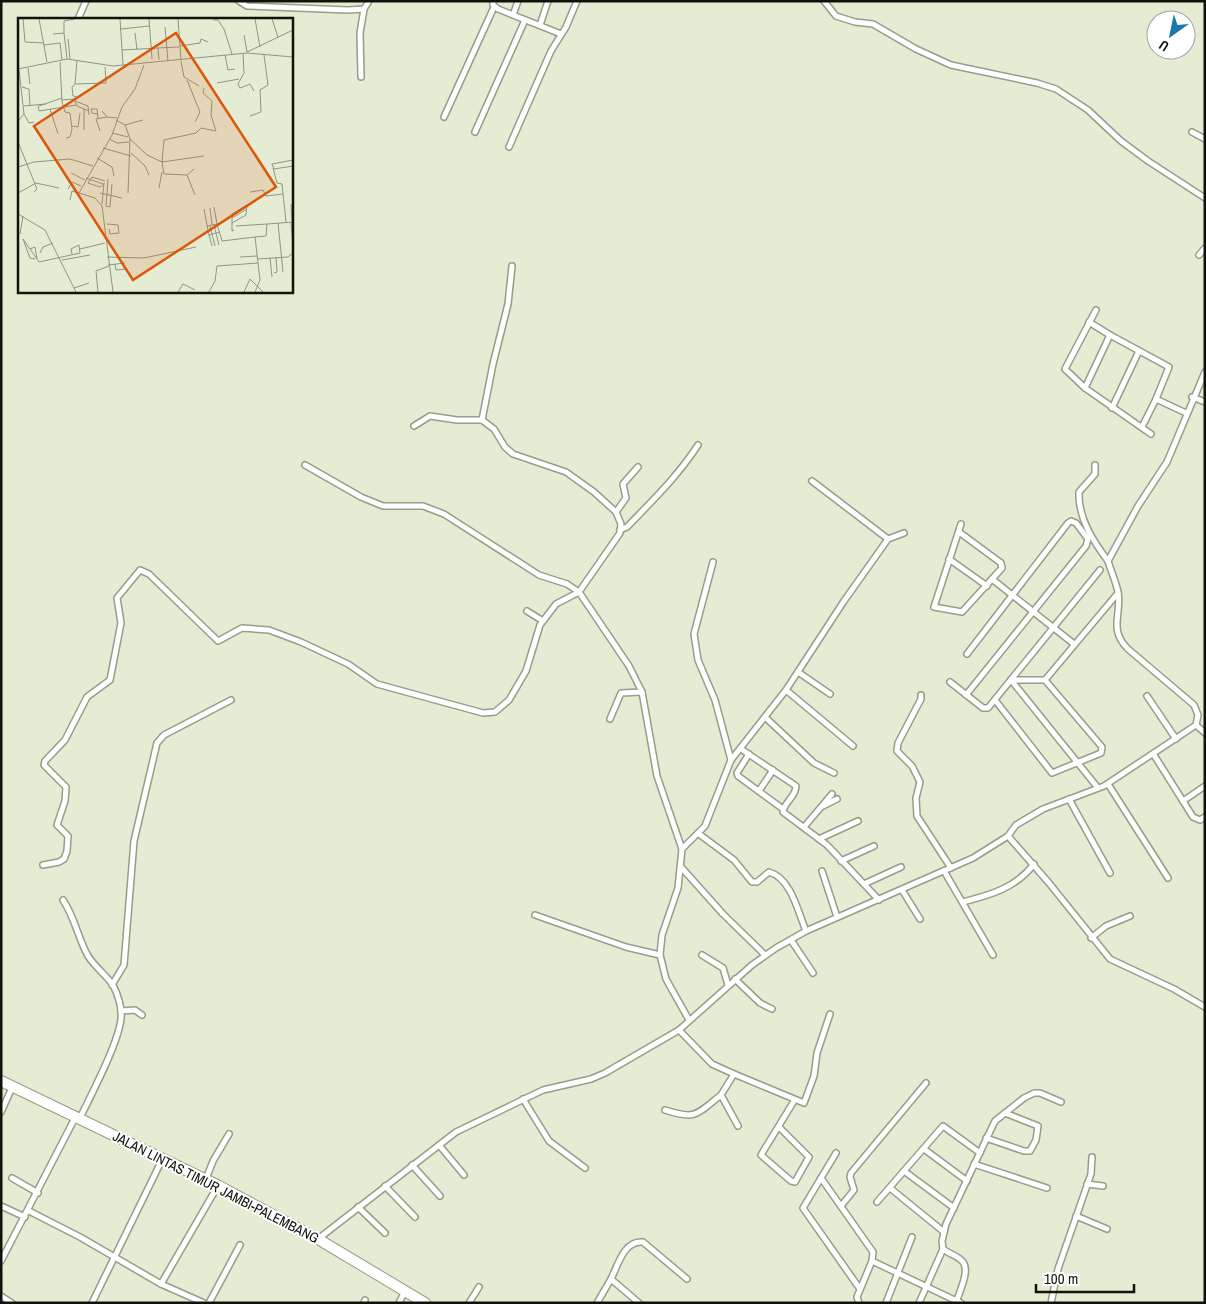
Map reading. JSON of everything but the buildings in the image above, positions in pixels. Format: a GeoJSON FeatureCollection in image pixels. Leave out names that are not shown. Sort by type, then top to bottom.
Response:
{"type":"FeatureCollection","features":[{"type":"Feature","properties":{"kind":"highway","name":"JALAN LINTAS TIMUR JAMBI-PALEMBANG"},"geometry":{"type":"LineString","coordinates":[[1,1081],[206,1180],[316,1240],[425,1303]]}},
{"type":"Feature","properties":{"kind":"highway","name":"JALAN LINTAS TIMUR JAMBI-PALEMBANG"},"geometry":{"type":"LineString","coordinates":[[6,1088],[77,1118],[316,1240],[401,1299],[417,1303]]}},
{"type":"Feature","properties":{"kind":"street"},"geometry":{"type":"LineString","coordinates":[[78,18],[86,1]]}},
{"type":"Feature","properties":{"kind":"street"},"geometry":{"type":"LineString","coordinates":[[239,1],[247,6],[268,8],[364,10]]}},
{"type":"Feature","properties":{"kind":"street"},"geometry":{"type":"LineString","coordinates":[[361,77],[360,33],[364,10],[369,1]]}},
{"type":"Feature","properties":{"kind":"street"},"geometry":{"type":"LineString","coordinates":[[513,16],[518,1]]}},
{"type":"Feature","properties":{"kind":"street"},"geometry":{"type":"LineString","coordinates":[[540,25],[548,1]]}},
{"type":"Feature","properties":{"kind":"street"},"geometry":{"type":"LineString","coordinates":[[509,147],[551,51],[577,1]]}},
{"type":"Feature","properties":{"kind":"street"},"geometry":{"type":"LineString","coordinates":[[824,1],[836,16],[855,22],[873,24],[951,65],[1037,83],[1056,89],[1088,110],[1121,141],[1148,161],[1205,198]]}},
{"type":"Feature","properties":{"kind":"street"},"geometry":{"type":"LineString","coordinates":[[444,117],[494,4],[513,16],[561,34]]}},
{"type":"Feature","properties":{"kind":"street"},"geometry":{"type":"LineString","coordinates":[[475,132],[525,20]]}},
{"type":"Feature","properties":{"kind":"street"},"geometry":{"type":"LineString","coordinates":[[1192,132],[1205,139]]}},
{"type":"Feature","properties":{"kind":"street"},"geometry":{"type":"LineString","coordinates":[[1199,255],[1205,248]]}},
{"type":"Feature","properties":{"kind":"street"},"geometry":{"type":"LineString","coordinates":[[482,420],[493,364],[508,304],[512,266]]}},
{"type":"Feature","properties":{"kind":"street"},"geometry":{"type":"LineString","coordinates":[[1096,310],[1065,370],[1085,388],[1151,434]]}},
{"type":"Feature","properties":{"kind":"street"},"geometry":{"type":"LineString","coordinates":[[1089,322],[1169,367],[1142,427]]}},
{"type":"Feature","properties":{"kind":"street"},"geometry":{"type":"LineString","coordinates":[[1085,388],[1110,335]]}},
{"type":"Feature","properties":{"kind":"street"},"geometry":{"type":"LineString","coordinates":[[1112,408],[1139,351]]}},
{"type":"Feature","properties":{"kind":"street"},"geometry":{"type":"LineString","coordinates":[[1108,561],[1138,506],[1167,462],[1192,397],[1205,372]]}},
{"type":"Feature","properties":{"kind":"street"},"geometry":{"type":"LineString","coordinates":[[1192,397],[1205,402]]}},
{"type":"Feature","properties":{"kind":"street"},"geometry":{"type":"LineString","coordinates":[[1156,399],[1186,413]]}},
{"type":"Feature","properties":{"kind":"street"},"geometry":{"type":"LineString","coordinates":[[43,865],[59,862],[64,859],[69,842],[68,836],[56,825],[65,802],[66,787],[48,772],[44,765],[45,761],[65,740],[88,697],[110,680],[121,623],[117,598],[140,570],[149,574],[218,641],[242,628],[269,630],[301,642],[340,661],[377,684],[483,713],[495,712],[509,700],[526,671],[543,621],[556,604],[579,592],[614,543],[621,524],[616,512],[594,492],[566,472],[514,454],[505,447],[494,429],[482,420],[457,420],[430,416],[414,426]]}},
{"type":"Feature","properties":{"kind":"street"},"geometry":{"type":"LineString","coordinates":[[620,530],[627,527],[663,490],[684,467],[698,445]]}},
{"type":"Feature","properties":{"kind":"street"},"geometry":{"type":"LineString","coordinates":[[305,465],[361,497],[383,506],[424,506],[444,514],[489,541],[520,564],[579,592],[629,666],[642,692],[657,776],[682,849],[678,888],[662,935],[660,955],[666,979],[689,1020]]}},
{"type":"Feature","properties":{"kind":"street"},"geometry":{"type":"LineString","coordinates":[[316,1240],[456,1132],[522,1099],[560,1084],[591,1080],[647,1050],[679,1030],[728,985],[765,955],[806,931],[973,858],[1008,836],[1016,826],[1043,809],[1108,784],[1154,755],[1196,725],[1198,714],[1194,705],[1128,649],[1119,638],[1116,625],[1118,593],[1108,561],[1094,543],[1079,506],[1079,492],[1095,474],[1095,465]]}},
{"type":"Feature","properties":{"kind":"street"},"geometry":{"type":"LineString","coordinates":[[616,512],[626,498],[623,484],[638,467]]}},
{"type":"Feature","properties":{"kind":"street"},"geometry":{"type":"LineString","coordinates":[[812,481],[888,539]]}},
{"type":"Feature","properties":{"kind":"street"},"geometry":{"type":"LineString","coordinates":[[966,695],[1087,544],[1087,536],[1076,523],[1071,521],[1068,523],[967,654]]}},
{"type":"Feature","properties":{"kind":"street"},"geometry":{"type":"LineString","coordinates":[[959,532],[1001,563],[1002,568],[962,612],[934,608],[948,559],[961,524]]}},
{"type":"Feature","properties":{"kind":"street"},"geometry":{"type":"LineString","coordinates":[[682,849],[699,834],[709,818],[731,760],[766,718],[786,690],[844,601],[888,539],[904,534]]}},
{"type":"Feature","properties":{"kind":"street"},"geometry":{"type":"LineString","coordinates":[[948,559],[987,586]]}},
{"type":"Feature","properties":{"kind":"street"},"geometry":{"type":"LineString","coordinates":[[713,562],[694,634],[698,660],[715,700],[731,760]]}},
{"type":"Feature","properties":{"kind":"street"},"geometry":{"type":"LineString","coordinates":[[950,682],[984,709],[995,700],[1100,570]]}},
{"type":"Feature","properties":{"kind":"street"},"geometry":{"type":"LineString","coordinates":[[992,579],[1074,644]]}},
{"type":"Feature","properties":{"kind":"street"},"geometry":{"type":"LineString","coordinates":[[1045,680],[1118,593]]}},
{"type":"Feature","properties":{"kind":"street"},"geometry":{"type":"LineString","coordinates":[[527,611],[543,621]]}},
{"type":"Feature","properties":{"kind":"street"},"geometry":{"type":"LineString","coordinates":[[798,672],[830,694]]}},
{"type":"Feature","properties":{"kind":"street"},"geometry":{"type":"LineString","coordinates":[[995,700],[1052,773],[1100,754],[1103,749],[1045,680],[1011,680]]}},
{"type":"Feature","properties":{"kind":"street"},"geometry":{"type":"LineString","coordinates":[[1011,680],[1098,788]]}},
{"type":"Feature","properties":{"kind":"street"},"geometry":{"type":"LineString","coordinates":[[786,690],[852,746]]}},
{"type":"Feature","properties":{"kind":"street"},"geometry":{"type":"LineString","coordinates":[[610,719],[618,698],[623,692],[642,692]]}},
{"type":"Feature","properties":{"kind":"street"},"geometry":{"type":"LineString","coordinates":[[921,695],[921,699],[898,743],[897,751],[912,766],[920,782],[916,798],[917,816],[951,868]]}},
{"type":"Feature","properties":{"kind":"street"},"geometry":{"type":"LineString","coordinates":[[1146,696],[1176,739]]}},
{"type":"Feature","properties":{"kind":"street"},"geometry":{"type":"LineString","coordinates":[[114,983],[126,957],[134,841],[157,743],[164,735],[231,700]]}},
{"type":"Feature","properties":{"kind":"street"},"geometry":{"type":"LineString","coordinates":[[766,718],[814,763],[834,773]]}},
{"type":"Feature","properties":{"kind":"street"},"geometry":{"type":"LineString","coordinates":[[1196,725],[1205,733]]}},
{"type":"Feature","properties":{"kind":"street"},"geometry":{"type":"LineString","coordinates":[[741,749],[796,786],[796,792],[783,809]]}},
{"type":"Feature","properties":{"kind":"street"},"geometry":{"type":"LineString","coordinates":[[748,754],[737,772],[738,776],[820,839],[879,900]]}},
{"type":"Feature","properties":{"kind":"street"},"geometry":{"type":"LineString","coordinates":[[1154,755],[1196,820],[1205,817]]}},
{"type":"Feature","properties":{"kind":"street"},"geometry":{"type":"LineString","coordinates":[[759,792],[773,770]]}},
{"type":"Feature","properties":{"kind":"street"},"geometry":{"type":"LineString","coordinates":[[1108,784],[1168,878]]}},
{"type":"Feature","properties":{"kind":"street"},"geometry":{"type":"LineString","coordinates":[[1183,800],[1205,786]]}},
{"type":"Feature","properties":{"kind":"street"},"geometry":{"type":"LineString","coordinates":[[804,827],[818,808],[832,794]]}},
{"type":"Feature","properties":{"kind":"street"},"geometry":{"type":"LineString","coordinates":[[818,808],[837,798]]}},
{"type":"Feature","properties":{"kind":"street"},"geometry":{"type":"LineString","coordinates":[[1069,799],[1110,873]]}},
{"type":"Feature","properties":{"kind":"street"},"geometry":{"type":"LineString","coordinates":[[820,839],[858,821]]}},
{"type":"Feature","properties":{"kind":"street"},"geometry":{"type":"LineString","coordinates":[[699,834],[734,860],[753,883],[769,872],[780,877],[786,884],[806,931]]}},
{"type":"Feature","properties":{"kind":"street"},"geometry":{"type":"LineString","coordinates":[[1008,836],[1034,864],[1091,938],[1110,959],[1120,966],[1158,981],[1205,1007]]}},
{"type":"Feature","properties":{"kind":"street"},"geometry":{"type":"LineString","coordinates":[[842,860],[874,846]]}},
{"type":"Feature","properties":{"kind":"street"},"geometry":{"type":"LineString","coordinates":[[963,902],[995,893],[1017,882],[1034,864]]}},
{"type":"Feature","properties":{"kind":"street"},"geometry":{"type":"LineString","coordinates":[[864,884],[901,866]]}},
{"type":"Feature","properties":{"kind":"street"},"geometry":{"type":"LineString","coordinates":[[681,867],[723,914],[765,955]]}},
{"type":"Feature","properties":{"kind":"street"},"geometry":{"type":"LineString","coordinates":[[822,871],[837,917]]}},
{"type":"Feature","properties":{"kind":"street"},"geometry":{"type":"LineString","coordinates":[[944,871],[993,955]]}},
{"type":"Feature","properties":{"kind":"street"},"geometry":{"type":"LineString","coordinates":[[902,890],[920,920]]}},
{"type":"Feature","properties":{"kind":"street"},"geometry":{"type":"LineString","coordinates":[[1,1261],[77,1118],[120,1023],[120,1010],[114,983],[91,960],[80,941],[73,915],[63,900]]}},
{"type":"Feature","properties":{"kind":"street"},"geometry":{"type":"LineString","coordinates":[[535,915],[626,947],[660,955]]}},
{"type":"Feature","properties":{"kind":"street"},"geometry":{"type":"LineString","coordinates":[[1091,938],[1106,926],[1130,916]]}},
{"type":"Feature","properties":{"kind":"street"},"geometry":{"type":"LineString","coordinates":[[791,940],[814,973]]}},
{"type":"Feature","properties":{"kind":"street"},"geometry":{"type":"LineString","coordinates":[[702,955],[723,968],[728,985]]}},
{"type":"Feature","properties":{"kind":"street"},"geometry":{"type":"LineString","coordinates":[[735,979],[760,1004],[772,1009]]}},
{"type":"Feature","properties":{"kind":"street"},"geometry":{"type":"LineString","coordinates":[[120,1010],[135,1010],[142,1015]]}},
{"type":"Feature","properties":{"kind":"street"},"geometry":{"type":"LineString","coordinates":[[679,1030],[712,1064],[804,1103],[814,1076],[817,1053],[830,1014]]}},
{"type":"Feature","properties":{"kind":"street"},"geometry":{"type":"LineString","coordinates":[[665,1110],[692,1116],[721,1096],[734,1074]]}},
{"type":"Feature","properties":{"kind":"street"},"geometry":{"type":"LineString","coordinates":[[841,1206],[854,1190],[850,1178],[851,1173],[926,1083]]}},
{"type":"Feature","properties":{"kind":"street"},"geometry":{"type":"LineString","coordinates":[[1,1112],[6,1088]]}},
{"type":"Feature","properties":{"kind":"street"},"geometry":{"type":"LineString","coordinates":[[919,1303],[943,1250],[944,1232],[954,1208],[995,1121],[1034,1094],[1040,1093],[1061,1102]]}},
{"type":"Feature","properties":{"kind":"street"},"geometry":{"type":"LineString","coordinates":[[721,1096],[738,1126]]}},
{"type":"Feature","properties":{"kind":"street"},"geometry":{"type":"LineString","coordinates":[[522,1099],[549,1141],[585,1168]]}},
{"type":"Feature","properties":{"kind":"street"},"geometry":{"type":"LineString","coordinates":[[779,1127],[809,1157],[795,1182],[791,1181],[761,1155],[794,1100]]}},
{"type":"Feature","properties":{"kind":"street"},"geometry":{"type":"LineString","coordinates":[[986,1138],[1026,1152],[1030,1151],[1036,1140],[1038,1126],[1005,1113]]}},
{"type":"Feature","properties":{"kind":"street"},"geometry":{"type":"LineString","coordinates":[[877,1202],[944,1126],[980,1152]]}},
{"type":"Feature","properties":{"kind":"street"},"geometry":{"type":"LineString","coordinates":[[206,1180],[212,1161],[229,1134]]}},
{"type":"Feature","properties":{"kind":"street"},"geometry":{"type":"LineString","coordinates":[[439,1145],[464,1175]]}},
{"type":"Feature","properties":{"kind":"street"},"geometry":{"type":"LineString","coordinates":[[924,1149],[967,1181]]}},
{"type":"Feature","properties":{"kind":"street"},"geometry":{"type":"LineString","coordinates":[[836,1153],[803,1208],[860,1289]]}},
{"type":"Feature","properties":{"kind":"street"},"geometry":{"type":"LineString","coordinates":[[1051,1303],[1058,1269],[1093,1165],[1092,1157]]}},
{"type":"Feature","properties":{"kind":"street"},"geometry":{"type":"LineString","coordinates":[[92,1303],[161,1162]]}},
{"type":"Feature","properties":{"kind":"street"},"geometry":{"type":"LineString","coordinates":[[974,1164],[1047,1188]]}},
{"type":"Feature","properties":{"kind":"street"},"geometry":{"type":"LineString","coordinates":[[412,1165],[440,1196]]}},
{"type":"Feature","properties":{"kind":"street"},"geometry":{"type":"LineString","coordinates":[[904,1171],[954,1208]]}},
{"type":"Feature","properties":{"kind":"street"},"geometry":{"type":"LineString","coordinates":[[12,1178],[38,1193]]}},
{"type":"Feature","properties":{"kind":"street"},"geometry":{"type":"LineString","coordinates":[[821,1178],[871,1248],[872,1261],[857,1297],[859,1303]]}},
{"type":"Feature","properties":{"kind":"street"},"geometry":{"type":"LineString","coordinates":[[1087,1184],[1103,1186]]}},
{"type":"Feature","properties":{"kind":"street"},"geometry":{"type":"LineString","coordinates":[[386,1186],[415,1217]]}},
{"type":"Feature","properties":{"kind":"street"},"geometry":{"type":"LineString","coordinates":[[890,1188],[944,1232]]}},
{"type":"Feature","properties":{"kind":"street"},"geometry":{"type":"LineString","coordinates":[[161,1284],[216,1189]]}},
{"type":"Feature","properties":{"kind":"street"},"geometry":{"type":"LineString","coordinates":[[1,1206],[25,1217]]}},
{"type":"Feature","properties":{"kind":"street"},"geometry":{"type":"LineString","coordinates":[[358,1207],[385,1233]]}},
{"type":"Feature","properties":{"kind":"street"},"geometry":{"type":"LineString","coordinates":[[28,1211],[80,1237],[161,1284],[204,1303]]}},
{"type":"Feature","properties":{"kind":"street"},"geometry":{"type":"LineString","coordinates":[[1076,1216],[1107,1229]]}},
{"type":"Feature","properties":{"kind":"street"},"geometry":{"type":"LineString","coordinates":[[886,1303],[912,1236]]}},
{"type":"Feature","properties":{"kind":"street"},"geometry":{"type":"LineString","coordinates":[[597,1303],[628,1245],[635,1242],[642,1242],[687,1279]]}},
{"type":"Feature","properties":{"kind":"street"},"geometry":{"type":"LineString","coordinates":[[209,1303],[240,1245]]}},
{"type":"Feature","properties":{"kind":"street"},"geometry":{"type":"LineString","coordinates":[[872,1261],[958,1302],[966,1266],[962,1260],[943,1250]]}},
{"type":"Feature","properties":{"kind":"street"},"geometry":{"type":"LineString","coordinates":[[611,1279],[639,1303]]}},
{"type":"Feature","properties":{"kind":"street"},"geometry":{"type":"LineString","coordinates":[[469,1303],[479,1287]]}},
{"type":"Feature","properties":{"kind":"street"},"geometry":{"type":"LineString","coordinates":[[1,1296],[12,1303]]}}]}
